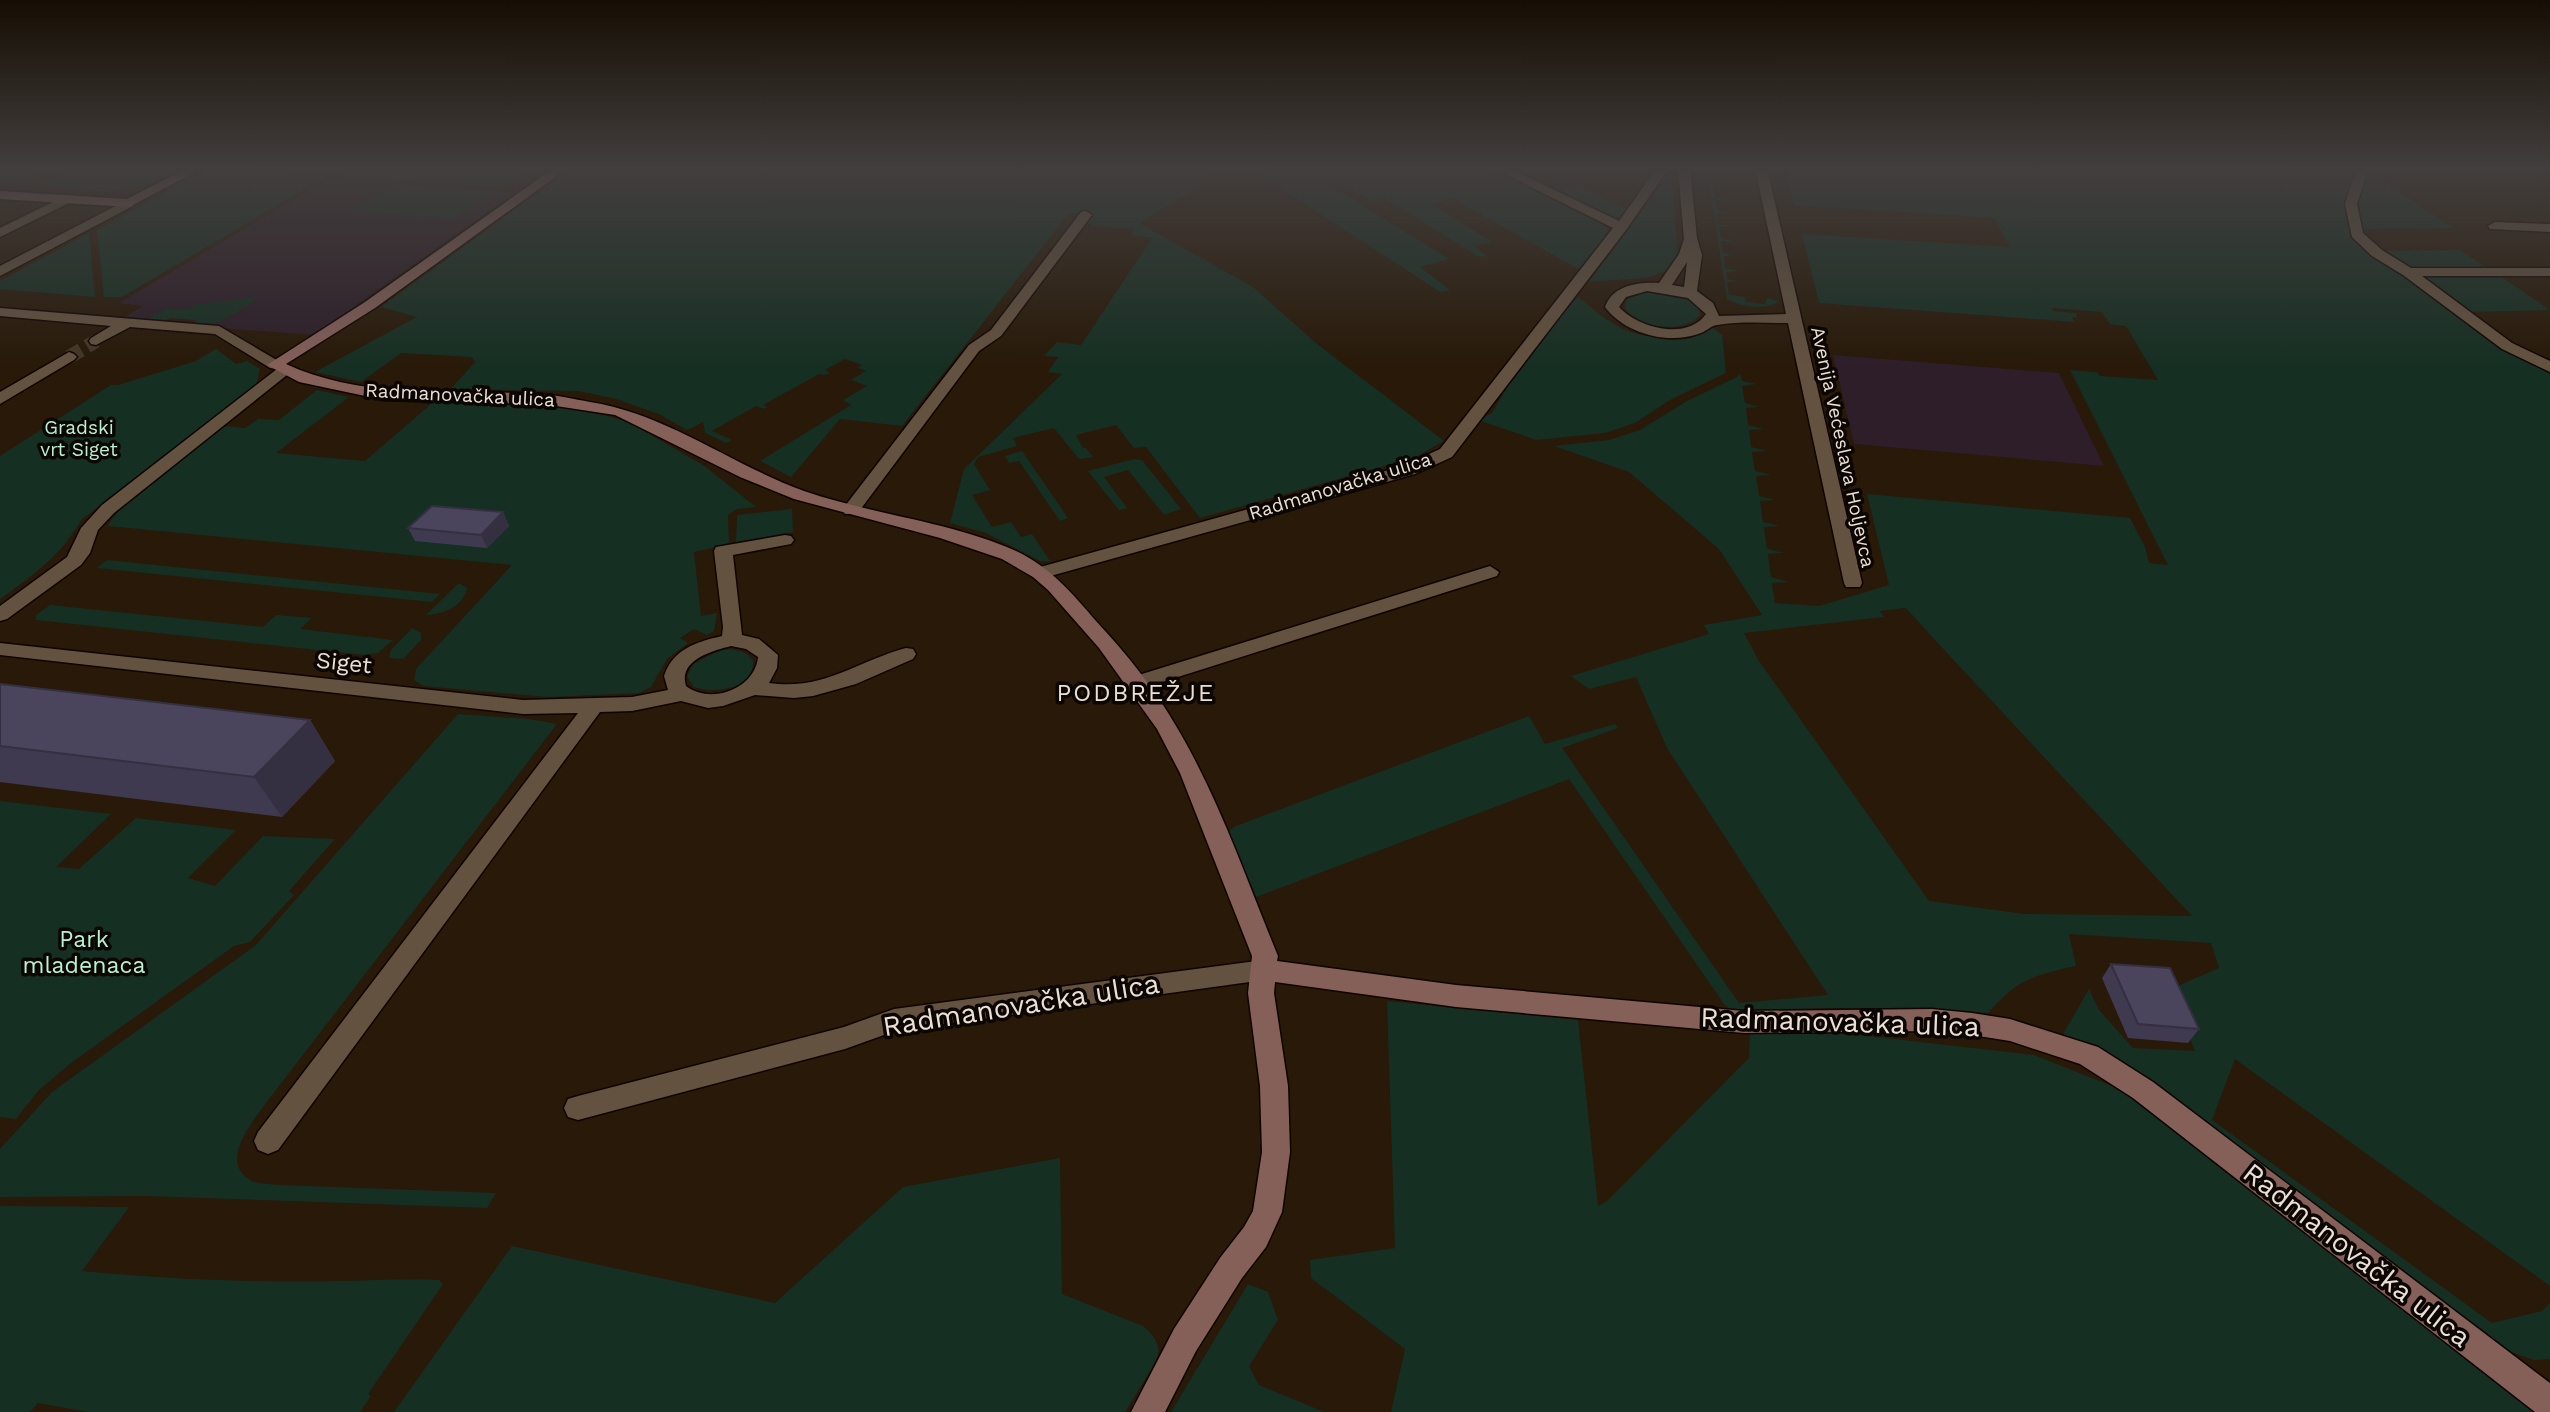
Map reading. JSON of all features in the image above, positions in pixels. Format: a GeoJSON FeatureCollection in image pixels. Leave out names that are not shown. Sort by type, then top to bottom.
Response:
{"type":"FeatureCollection","features":[{"type":"Feature","properties":{"kind":"street"},"geometry":{"type":"LineString","coordinates":[[0,272],[72,234]]}},
{"type":"Feature","properties":{"kind":"street"},"geometry":{"type":"LineString","coordinates":[[0,615],[74,561],[81,553],[90,528],[108,509],[280,368],[470,234]]}},
{"type":"Feature","properties":{"kind":"street"},"geometry":{"type":"LineString","coordinates":[[851,510],[974,348],[996,333],[1072,234]]}},
{"type":"Feature","properties":{"kind":"street","name":"Radmanovačka ulica"},"geometry":{"type":"LineString","coordinates":[[1040,573],[1409,470],[1446,453],[1616,234]]}},
{"type":"Feature","properties":{"kind":"street"},"geometry":{"type":"LineString","coordinates":[[1690,234],[1695,255],[1690,293]]}},
{"type":"Feature","properties":{"kind":"street","name":"Avenija Većeslava Holjevca"},"geometry":{"type":"LineString","coordinates":[[1776,234],[1853,583]]}},
{"type":"Feature","properties":{"kind":"street"},"geometry":{"type":"LineString","coordinates":[[2357,234],[2377,253],[2408,272],[2507,346],[2550,368]]}},
{"type":"Feature","properties":{"kind":"street"},"geometry":{"type":"LineString","coordinates":[[1690,238],[1686,254],[1663,288],[1690,293],[1710,313]]}},
{"type":"Feature","properties":{"kind":"street"},"geometry":{"type":"LineString","coordinates":[[2408,272],[2550,272]]}},
{"type":"Feature","properties":{"kind":"street","name":"Avenija Većeslava Holjevca"},"geometry":{"type":"LineString","coordinates":[[1663,288],[1632,289],[1614,300],[1612,307],[1626,322],[1656,331],[1690,331],[1710,313],[1795,319]]}},
{"type":"Feature","properties":{"kind":"street"},"geometry":{"type":"LineString","coordinates":[[0,312],[214,329],[227,334],[280,368]]}},
{"type":"Feature","properties":{"kind":"street"},"geometry":{"type":"LineString","coordinates":[[96,341],[126,323]]}},
{"type":"Feature","properties":{"kind":"street"},"geometry":{"type":"LineString","coordinates":[[0,399],[69,357]]}},
{"type":"Feature","properties":{"kind":"street","name":"Radmanovačka ulica"},"geometry":{"type":"LineString","coordinates":[[280,368],[304,379],[391,396],[543,399],[603,407],[646,422],[779,487],[851,510],[986,546],[1040,573],[1055,586],[1106,644],[1166,726],[1191,773],[1265,956],[1261,993],[1273,1086],[1276,1153],[1267,1212],[1255,1237],[1231,1268],[1185,1340],[1147,1412]]}},
{"type":"Feature","properties":{"kind":"street"},"geometry":{"type":"LineString","coordinates":[[732,640],[733,627],[723,551],[785,540]]}},
{"type":"Feature","properties":{"kind":"street"},"geometry":{"type":"LineString","coordinates":[[1136,683],[1490,572]]}},
{"type":"Feature","properties":{"kind":"street"},"geometry":{"type":"LineString","coordinates":[[732,640],[752,643],[768,655],[769,664],[765,674],[751,687],[727,698],[695,699],[682,694],[675,687],[673,678],[676,668],[684,659],[709,645],[732,640]]}},
{"type":"Feature","properties":{"kind":"street","name":"Siget"},"geometry":{"type":"LineString","coordinates":[[0,649],[523,707],[632,704],[682,694]]}},
{"type":"Feature","properties":{"kind":"street"},"geometry":{"type":"LineString","coordinates":[[751,687],[777,692],[820,690],[906,654]]}},
{"type":"Feature","properties":{"kind":"street"},"geometry":{"type":"LineString","coordinates":[[268,1141],[593,707]]}},
{"type":"Feature","properties":{"kind":"street","name":"Radmanovačka ulica"},"geometry":{"type":"LineString","coordinates":[[578,1108],[845,1038],[894,1020],[1264,970],[1456,996],[1744,1022],[1932,1020],[2010,1030],[2055,1042],[2089,1055],[2143,1090],[2550,1403]]}},
{"type":"Feature","properties":{"kind":"shaded area"},"geometry":{"type":"Polygon","coordinates":[[[236,234],[456,234],[314,335],[194,326],[192,324],[197,320],[120,320],[143,306],[119,303],[236,234]]]}},
{"type":"Feature","properties":{"kind":"shaded area"},"geometry":{"type":"Polygon","coordinates":[[[1833,355],[2059,373],[2104,466],[1854,444],[1833,355]]]}},
{"type":"Feature","properties":{"kind":"green space"},"geometry":{"type":"Polygon","coordinates":[[[89,234],[95,297],[0,289],[0,281],[89,234]]]}},
{"type":"Feature","properties":{"kind":"green space"},"geometry":{"type":"Polygon","coordinates":[[[97,234],[229,234],[122,297],[104,297],[97,234]]]}},
{"type":"Feature","properties":{"kind":"green space"},"geometry":{"type":"Polygon","coordinates":[[[481,234],[1053,234],[902,426],[840,419],[791,477],[760,461],[851,405],[843,400],[867,386],[851,380],[866,371],[858,368],[862,365],[845,359],[825,370],[830,373],[819,374],[763,405],[767,407],[764,409],[756,406],[712,431],[732,440],[726,443],[705,433],[703,422],[687,430],[659,414],[616,399],[578,391],[451,389],[475,362],[472,357],[401,353],[361,382],[315,372],[417,317],[381,307],[481,234]]]}},
{"type":"Feature","properties":{"kind":"green space"},"geometry":{"type":"Polygon","coordinates":[[[1158,234],[1253,287],[1317,344],[1444,441],[1416,457],[1200,518],[1146,447],[1134,448],[1116,425],[1076,435],[1083,448],[1093,457],[1079,459],[1054,428],[1013,438],[1017,446],[978,457],[974,464],[990,490],[972,495],[992,527],[1011,522],[1021,537],[1032,534],[1050,561],[1040,561],[986,533],[950,523],[964,469],[1062,374],[1048,372],[1058,357],[1044,356],[1057,342],[1081,345],[1152,238],[1131,235],[1158,234]]]}},
{"type":"Feature","properties":{"kind":"green space"},"geometry":{"type":"Polygon","coordinates":[[[1351,234],[1409,234],[1449,259],[1420,267],[1450,290],[1440,292],[1351,234]]]}},
{"type":"Feature","properties":{"kind":"green space"},"geometry":{"type":"Polygon","coordinates":[[[1442,234],[1479,234],[1492,242],[1474,246],[1487,256],[1479,257],[1442,234]]]}},
{"type":"Feature","properties":{"kind":"green space"},"geometry":{"type":"Polygon","coordinates":[[[1516,234],[1606,234],[1601,245],[1580,270],[1516,234]]]}},
{"type":"Feature","properties":{"kind":"green space"},"geometry":{"type":"Polygon","coordinates":[[[1625,234],[1676,234],[1679,267],[1645,278],[1589,282],[1625,234]]]}},
{"type":"Feature","properties":{"kind":"green space"},"geometry":{"type":"Polygon","coordinates":[[[1717,234],[1720,234],[1721,238],[1733,241],[1721,241],[1723,253],[1735,255],[1724,256],[1725,268],[1738,271],[1726,272],[1727,279],[1740,281],[1727,282],[1729,295],[1745,297],[1746,302],[1765,304],[1767,298],[1779,301],[1768,306],[1753,307],[1727,299],[1717,234]]]}},
{"type":"Feature","properties":{"kind":"green space"},"geometry":{"type":"Polygon","coordinates":[[[1802,234],[2010,247],[2003,234],[2352,234],[2353,236],[2348,236],[2416,283],[2493,343],[2550,374],[2550,1286],[2235,1059],[2212,1120],[2492,1323],[2542,1311],[2550,1303],[2550,1359],[2534,1360],[2505,1350],[2133,1068],[2063,1034],[2089,989],[2099,1010],[2133,1048],[2195,1051],[2169,985],[2180,987],[2219,968],[2211,943],[2069,934],[2076,966],[2027,980],[2009,992],[1988,1013],[1837,1008],[1731,1010],[1724,1004],[1569,779],[1256,897],[1228,831],[1236,826],[1529,716],[1545,744],[1615,724],[1618,728],[1562,748],[1739,1003],[1828,995],[1667,748],[1636,677],[1589,689],[1571,676],[1709,634],[1704,625],[1762,615],[1719,549],[1629,472],[1554,446],[1609,440],[1640,430],[1740,373],[1742,381],[1757,384],[1742,386],[1745,403],[1760,407],[1746,408],[1748,425],[1764,429],[1749,430],[1751,447],[1768,451],[1752,452],[1755,471],[1772,475],[1756,476],[1759,496],[1776,500],[1760,501],[1763,522],[1780,526],[1764,527],[1767,549],[1785,553],[1768,554],[1771,577],[1789,582],[1772,583],[1775,603],[1819,606],[1889,585],[1867,494],[2130,518],[2145,547],[2149,563],[2168,565],[2070,370],[2097,372],[2100,376],[2158,380],[2126,326],[2110,324],[2102,312],[2052,308],[2053,311],[2076,313],[2077,317],[2072,317],[2074,322],[1819,303],[1802,234]],[[1906,608],[1880,611],[1884,617],[1744,633],[1759,661],[1929,901],[2024,914],[2192,916],[1906,608]]]}},
{"type":"Feature","properties":{"kind":"green space"},"geometry":{"type":"Polygon","coordinates":[[[2459,250],[2488,268],[2409,270],[2379,251],[2459,250]]]}},
{"type":"Feature","properties":{"kind":"green space"},"geometry":{"type":"Polygon","coordinates":[[[2497,274],[2550,310],[2465,312],[2423,277],[2497,274]]]}},
{"type":"Feature","properties":{"kind":"green space"},"geometry":{"type":"Polygon","coordinates":[[[1642,293],[1667,293],[1685,297],[1698,307],[1700,315],[1693,321],[1672,327],[1648,324],[1630,314],[1625,306],[1627,300],[1642,293]]]}},
{"type":"Feature","properties":{"kind":"green space"},"geometry":{"type":"Polygon","coordinates":[[[259,297],[228,318],[210,324],[192,324],[197,320],[170,318],[162,322],[144,322],[166,308],[188,310],[197,304],[259,297]]]}},
{"type":"Feature","properties":{"kind":"green space"},"geometry":{"type":"Polygon","coordinates":[[[1578,297],[1613,324],[1640,334],[1677,336],[1712,327],[1722,335],[1726,373],[1670,400],[1635,423],[1605,433],[1536,440],[1478,420],[1492,413],[1528,352],[1578,297]]]}},
{"type":"Feature","properties":{"kind":"green space","name":"Gradski vrt Siget"},"geometry":{"type":"Polygon","coordinates":[[[216,349],[236,364],[247,361],[260,369],[256,386],[81,520],[55,554],[0,599],[0,456],[111,385],[196,361],[216,349]]]}},
{"type":"Feature","properties":{"kind":"green space"},"geometry":{"type":"Polygon","coordinates":[[[317,390],[349,397],[276,453],[365,461],[430,405],[430,402],[512,403],[566,408],[593,412],[645,429],[644,431],[703,465],[756,507],[737,509],[728,515],[729,544],[694,552],[701,616],[717,613],[714,631],[707,635],[694,629],[680,638],[688,643],[667,659],[651,687],[639,693],[548,697],[424,686],[414,680],[416,669],[512,565],[108,526],[128,501],[224,426],[245,428],[258,419],[279,420],[317,390]]]}},
{"type":"Feature","properties":{"kind":"green space"},"geometry":{"type":"Polygon","coordinates":[[[1022,451],[1068,518],[1060,521],[1019,461],[1009,463],[1005,456],[1022,451]]]}},
{"type":"Feature","properties":{"kind":"green space"},"geometry":{"type":"Polygon","coordinates":[[[1134,459],[1142,460],[1181,509],[1164,515],[1128,470],[1104,477],[1127,508],[1119,510],[1088,471],[1134,459]]]}},
{"type":"Feature","properties":{"kind":"green space"},"geometry":{"type":"Polygon","coordinates":[[[792,509],[793,532],[736,542],[737,515],[792,509]]]}},
{"type":"Feature","properties":{"kind":"green space"},"geometry":{"type":"Polygon","coordinates":[[[107,560],[440,594],[432,602],[97,568],[107,560]]]}},
{"type":"Feature","properties":{"kind":"green space"},"geometry":{"type":"Polygon","coordinates":[[[459,583],[467,588],[457,605],[446,611],[426,615],[459,583]]]}},
{"type":"Feature","properties":{"kind":"green space"},"geometry":{"type":"Polygon","coordinates":[[[50,605],[263,627],[276,615],[312,618],[300,629],[393,640],[378,653],[365,655],[36,620],[36,615],[50,605]]]}},
{"type":"Feature","properties":{"kind":"green space"},"geometry":{"type":"Polygon","coordinates":[[[412,628],[421,633],[421,640],[403,659],[389,658],[391,650],[412,628]]]}},
{"type":"Feature","properties":{"kind":"green space"},"geometry":{"type":"Polygon","coordinates":[[[720,650],[738,651],[750,657],[753,661],[752,670],[747,678],[732,687],[722,689],[694,687],[687,677],[693,664],[720,650]]]}},
{"type":"Feature","properties":{"kind":"green space"},"geometry":{"type":"Polygon","coordinates":[[[458,714],[529,719],[557,724],[260,1111],[241,1142],[238,1164],[242,1173],[252,1181],[262,1183],[496,1193],[487,1208],[146,1196],[0,1197],[0,1149],[52,1092],[256,945],[458,714]]]}},
{"type":"Feature","properties":{"kind":"green space","name":"Park mladenaca"},"geometry":{"type":"Polygon","coordinates":[[[0,801],[111,814],[56,867],[79,869],[136,818],[236,830],[188,878],[215,886],[263,836],[335,839],[289,891],[294,895],[250,942],[234,946],[71,1063],[38,1091],[16,1119],[0,1117],[0,801]]]}},
{"type":"Feature","properties":{"kind":"green space"},"geometry":{"type":"Polygon","coordinates":[[[1387,1001],[1578,1020],[1598,1206],[1606,1202],[1749,1058],[1750,1034],[1842,1033],[2034,1055],[2120,1089],[2317,1242],[2546,1412],[1391,1412],[1405,1349],[1311,1278],[1310,1260],[1395,1248],[1387,1001]]]}},
{"type":"Feature","properties":{"kind":"green space"},"geometry":{"type":"Polygon","coordinates":[[[1060,1158],[1062,1294],[1143,1326],[1152,1334],[1158,1345],[1158,1354],[1149,1374],[1125,1412],[394,1412],[512,1246],[775,1303],[903,1187],[1060,1158]]]}},
{"type":"Feature","properties":{"kind":"green space"},"geometry":{"type":"Polygon","coordinates":[[[0,1206],[129,1207],[82,1271],[210,1280],[426,1279],[439,1280],[443,1284],[368,1394],[371,1396],[360,1412],[88,1412],[38,1403],[30,1412],[0,1412],[0,1206]]]}},
{"type":"Feature","properties":{"kind":"green space"},"geometry":{"type":"Polygon","coordinates":[[[1248,1284],[1268,1292],[1278,1320],[1249,1366],[1259,1385],[1324,1412],[1171,1412],[1248,1284]]]}},
{"type":"Feature","properties":{"kind":"building"},"geometry":{"type":"Polygon","coordinates":[[[432,506],[503,512],[481,535],[408,528],[432,506]]]}},
{"type":"Feature","properties":{"kind":"building"},"geometry":{"type":"Polygon","coordinates":[[[0,684],[310,720],[254,777],[0,746],[0,684]]]}},
{"type":"Feature","properties":{"kind":"building"},"geometry":{"type":"Polygon","coordinates":[[[2111,964],[2170,968],[2199,1029],[2138,1024],[2111,964]]]}},
{"type":"Feature","properties":{"kind":"tunnel"},"geometry":{"type":"LineString","coordinates":[[69,357],[96,341]]}},
{"type":"Feature","properties":{"kind":"district","name":"PODBREŽJE"},"geometry":{"type":"Point","coordinates":[1136,693]}}]}
